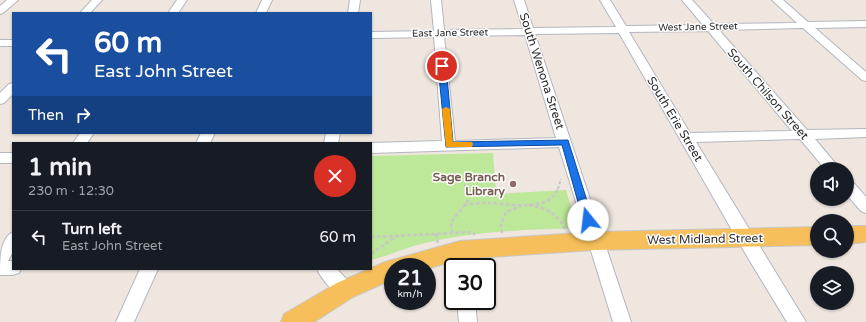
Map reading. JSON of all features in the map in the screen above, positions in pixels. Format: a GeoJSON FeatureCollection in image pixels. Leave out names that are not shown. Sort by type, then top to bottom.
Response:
{"type":"FeatureCollection","features":[{"type":"Feature","properties":{"kind":"main road"},"geometry":{"type":"LineString","coordinates":[[854,235],[866,234]]}},
{"type":"Feature","properties":{"kind":"main road","name":"West Midland Street"},"geometry":{"type":"LineString","coordinates":[[431,258],[458,250],[594,241],[746,239],[810,236]]}},
{"type":"Feature","properties":{"kind":"main road"},"geometry":{"type":"LineString","coordinates":[[293,322],[345,290],[384,273]]}},
{"type":"Feature","properties":{"kind":"street"},"geometry":{"type":"LineString","coordinates":[[0,11],[13,0]]}},
{"type":"Feature","properties":{"kind":"street"},"geometry":{"type":"LineString","coordinates":[[86,12],[98,0]]}},
{"type":"Feature","properties":{"kind":"street"},"geometry":{"type":"LineString","coordinates":[[174,12],[182,0]]}},
{"type":"Feature","properties":{"kind":"street"},"geometry":{"type":"LineString","coordinates":[[261,12],[267,0]]}},
{"type":"Feature","properties":{"kind":"street"},"geometry":{"type":"LineString","coordinates":[[352,12],[355,0]]}},
{"type":"Feature","properties":{"kind":"street"},"geometry":{"type":"LineString","coordinates":[[436,0],[449,145]]}},
{"type":"Feature","properties":{"kind":"street","name":"South Wenona Street"},"geometry":{"type":"LineString","coordinates":[[519,0],[565,142],[594,241],[622,322]]}},
{"type":"Feature","properties":{"kind":"street","name":"South Erie Street"},"geometry":{"type":"LineString","coordinates":[[605,0],[746,239],[797,322]]}},
{"type":"Feature","properties":{"kind":"street","name":"South Chilson Street"},"geometry":{"type":"LineString","coordinates":[[687,0],[827,162]]}},
{"type":"Feature","properties":{"kind":"street"},"geometry":{"type":"LineString","coordinates":[[777,0],[866,78]]}},
{"type":"Feature","properties":{"kind":"street","name":"West Jane Street"},"geometry":{"type":"LineString","coordinates":[[529,31],[866,24]]}},
{"type":"Feature","properties":{"kind":"street","name":"East Jane Street"},"geometry":{"type":"LineString","coordinates":[[372,35],[529,31]]}},
{"type":"Feature","properties":{"kind":"street"},"geometry":{"type":"LineString","coordinates":[[0,43],[12,43]]}},
{"type":"Feature","properties":{"kind":"street"},"geometry":{"type":"LineString","coordinates":[[0,100],[12,88]]}},
{"type":"Feature","properties":{"kind":"street"},"geometry":{"type":"LineString","coordinates":[[686,138],[866,133]]}},
{"type":"Feature","properties":{"kind":"street"},"geometry":{"type":"LineString","coordinates":[[81,142],[87,134]]}},
{"type":"Feature","properties":{"kind":"street"},"geometry":{"type":"LineString","coordinates":[[372,148],[565,142]]}},
{"type":"Feature","properties":{"kind":"street"},"geometry":{"type":"LineString","coordinates":[[0,158],[12,158]]}},
{"type":"Feature","properties":{"kind":"street"},"geometry":{"type":"LineString","coordinates":[[854,193],[866,207]]}},
{"type":"Feature","properties":{"kind":"street"},"geometry":{"type":"LineString","coordinates":[[0,258],[12,241]]}},
{"type":"Feature","properties":{"kind":"street"},"geometry":{"type":"LineString","coordinates":[[0,268],[12,268]]}},
{"type":"Feature","properties":{"kind":"street"},"geometry":{"type":"LineString","coordinates":[[125,322],[149,270]]}},
{"type":"Feature","properties":{"kind":"street"},"geometry":{"type":"LineString","coordinates":[[327,270],[345,290]]}},
{"type":"Feature","properties":{"kind":"street"},"geometry":{"type":"LineString","coordinates":[[467,310],[468,322]]}},
{"type":"Feature","properties":{"kind":"path"},"geometry":{"type":"LineString","coordinates":[[502,233],[501,225],[506,212],[526,205],[552,200],[558,191],[561,179]]}},
{"type":"Feature","properties":{"kind":"path"},"geometry":{"type":"LineString","coordinates":[[458,250],[452,222],[468,201],[465,184]]}},
{"type":"Feature","properties":{"kind":"path"},"geometry":{"type":"LineString","coordinates":[[464,205],[485,203],[526,205],[545,208],[555,214],[561,221],[565,230]]}},
{"type":"Feature","properties":{"kind":"path"},"geometry":{"type":"LineString","coordinates":[[458,250],[472,232],[475,235]]}},
{"type":"Feature","properties":{"kind":"path"},"geometry":{"type":"LineString","coordinates":[[372,236],[436,234],[458,250]]}},
{"type":"Feature","properties":{"kind":"path"},"geometry":{"type":"LineString","coordinates":[[436,234],[438,243]]}},
{"type":"Feature","properties":{"kind":"path"},"geometry":{"type":"LineString","coordinates":[[372,253],[397,236]]}},
{"type":"Feature","properties":{"kind":"green space"},"geometry":{"type":"Polygon","coordinates":[[[493,153],[496,194],[566,190],[577,228],[498,232],[459,236],[415,246],[372,260],[372,156],[493,153]]]}},
{"type":"Feature","properties":{"kind":"slow traffic"},"geometry":{"type":"LineString","coordinates":[[446,109],[449,145],[469,144]]}},
{"type":"Feature","properties":{"kind":"place","name":"Sage Branch Library"},"geometry":{"type":"Point","coordinates":[513,184]}},
{"type":"Feature","properties":{"kind":"route"},"geometry":{"type":"LineString","coordinates":[[442,66],[449,145],[565,142],[588,220]]}}]}
